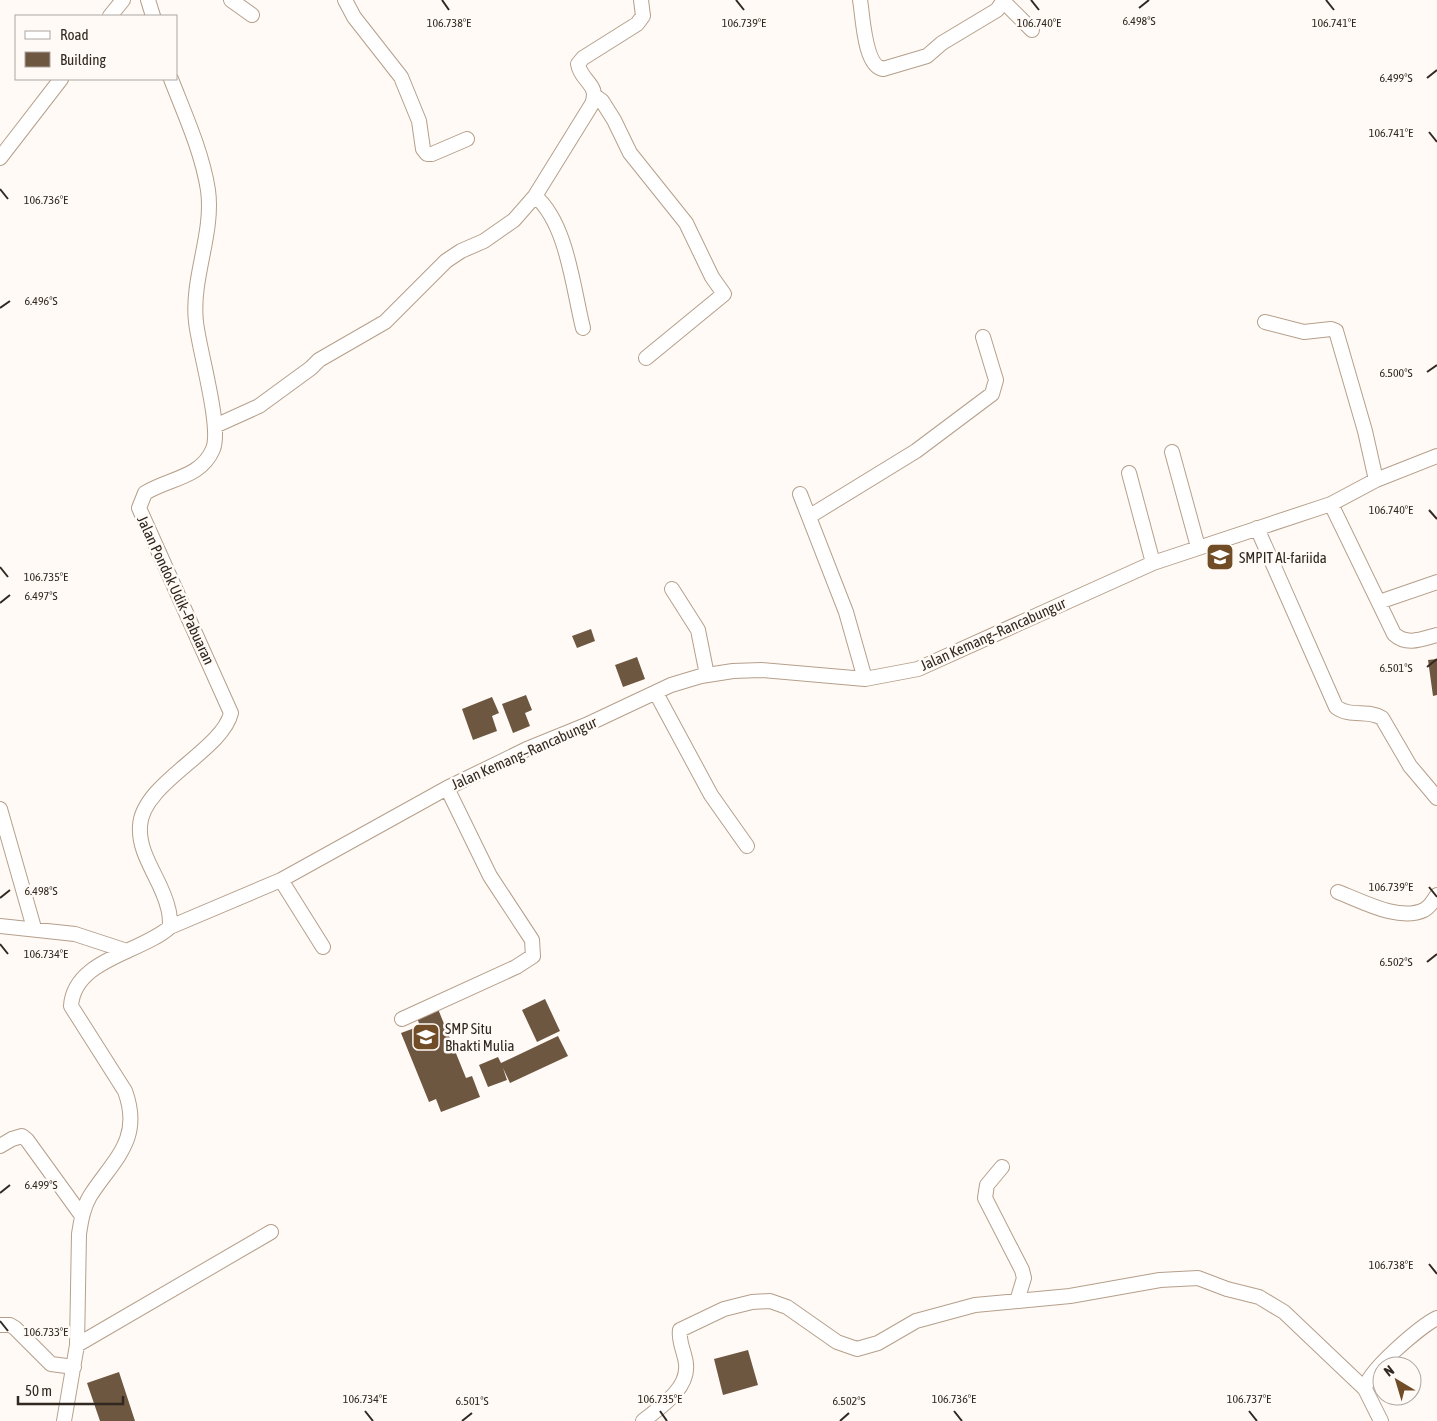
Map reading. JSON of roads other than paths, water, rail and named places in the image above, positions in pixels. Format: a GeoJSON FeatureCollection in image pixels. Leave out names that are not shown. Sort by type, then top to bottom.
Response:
{"type":"FeatureCollection","features":[{"type":"Feature","properties":{"kind":"street"},"geometry":{"type":"LineString","coordinates":[[111,15],[123,0]]}},
{"type":"Feature","properties":{"kind":"street"},"geometry":{"type":"LineString","coordinates":[[148,0],[153,15]]}},
{"type":"Feature","properties":{"kind":"street"},"geometry":{"type":"LineString","coordinates":[[230,0],[252,15]]}},
{"type":"Feature","properties":{"kind":"street"},"geometry":{"type":"LineString","coordinates":[[345,0],[354,17],[401,77],[418,121],[423,149],[427,154],[432,154],[467,139]]}},
{"type":"Feature","properties":{"kind":"street"},"geometry":{"type":"LineString","coordinates":[[641,0],[643,16],[636,24],[583,58],[578,64],[579,72],[593,88],[595,96],[602,102],[614,120],[630,153],[686,223],[712,277],[724,294],[646,358]]}},
{"type":"Feature","properties":{"kind":"street"},"geometry":{"type":"LineString","coordinates":[[860,0],[868,53],[872,63],[883,69],[927,56],[942,43],[997,10],[1004,1],[1032,30]]}},
{"type":"Feature","properties":{"kind":"street"},"geometry":{"type":"LineString","coordinates":[[0,158],[60,80]]}},
{"type":"Feature","properties":{"kind":"street","name":"Jalan Pondok Udik–Pabuaran"},"geometry":{"type":"LineString","coordinates":[[170,927],[169,909],[142,848],[140,826],[142,814],[152,797],[219,733],[229,721],[231,713],[139,508],[145,493],[196,471],[206,462],[214,447],[215,426],[195,317],[195,295],[208,219],[208,193],[203,166],[171,80]]}},
{"type":"Feature","properties":{"kind":"street"},"geometry":{"type":"LineString","coordinates":[[215,426],[259,406],[319,360],[385,322],[446,262],[461,251],[484,241],[514,220],[535,196],[595,96]]}},
{"type":"Feature","properties":{"kind":"street"},"geometry":{"type":"LineString","coordinates":[[535,196],[548,210],[559,228],[584,328]]}},
{"type":"Feature","properties":{"kind":"street"},"geometry":{"type":"LineString","coordinates":[[1265,322],[1304,332],[1331,329],[1336,331],[1365,431],[1376,480]]}},
{"type":"Feature","properties":{"kind":"street"},"geometry":{"type":"LineString","coordinates":[[810,516],[916,451],[992,394],[996,380],[983,336]]}},
{"type":"Feature","properties":{"kind":"street"},"geometry":{"type":"LineString","coordinates":[[1172,452],[1198,547]]}},
{"type":"Feature","properties":{"kind":"street","name":"Jalan Kemang–Rancabungur"},"geometry":{"type":"LineString","coordinates":[[64,1421],[77,1345],[79,1234],[82,1216],[90,1197],[116,1162],[124,1146],[131,1119],[130,1105],[125,1091],[71,1006],[72,993],[80,980],[104,963],[156,938],[170,927],[281,880],[447,788],[527,748],[656,693],[707,674],[761,670],[865,679],[918,669],[1154,563],[1331,504],[1376,480],[1437,456]]}},
{"type":"Feature","properties":{"kind":"street"},"geometry":{"type":"LineString","coordinates":[[1129,473],[1154,563]]}},
{"type":"Feature","properties":{"kind":"street"},"geometry":{"type":"LineString","coordinates":[[800,494],[846,612],[865,679]]}},
{"type":"Feature","properties":{"kind":"street"},"geometry":{"type":"LineString","coordinates":[[1331,504],[1394,634],[1401,640],[1411,641],[1437,635]]}},
{"type":"Feature","properties":{"kind":"street"},"geometry":{"type":"LineString","coordinates":[[1257,528],[1336,707],[1345,714],[1376,714],[1382,718],[1410,766],[1437,798]]}},
{"type":"Feature","properties":{"kind":"street"},"geometry":{"type":"LineString","coordinates":[[1379,602],[1437,582]]}},
{"type":"Feature","properties":{"kind":"street"},"geometry":{"type":"LineString","coordinates":[[672,589],[698,630],[707,674]]}},
{"type":"Feature","properties":{"kind":"street"},"geometry":{"type":"LineString","coordinates":[[656,693],[711,795],[747,846]]}},
{"type":"Feature","properties":{"kind":"street"},"geometry":{"type":"LineString","coordinates":[[402,1019],[516,968],[533,956],[532,940],[490,876],[447,788]]}},
{"type":"Feature","properties":{"kind":"street"},"geometry":{"type":"LineString","coordinates":[[0,810],[34,928]]}},
{"type":"Feature","properties":{"kind":"street"},"geometry":{"type":"LineString","coordinates":[[281,880],[323,947]]}},
{"type":"Feature","properties":{"kind":"street"},"geometry":{"type":"LineString","coordinates":[[1338,892],[1383,909],[1405,914],[1424,910],[1437,895]]}},
{"type":"Feature","properties":{"kind":"street"},"geometry":{"type":"LineString","coordinates":[[0,926],[34,928],[75,934],[127,951]]}},
{"type":"Feature","properties":{"kind":"street"},"geometry":{"type":"LineString","coordinates":[[0,1146],[12,1138],[22,1136],[28,1140],[82,1216]]}},
{"type":"Feature","properties":{"kind":"street"},"geometry":{"type":"LineString","coordinates":[[1002,1167],[984,1191],[985,1198],[1022,1270],[1024,1278],[1017,1301]]}},
{"type":"Feature","properties":{"kind":"street"},"geometry":{"type":"LineString","coordinates":[[77,1345],[271,1232]]}},
{"type":"Feature","properties":{"kind":"street"},"geometry":{"type":"LineString","coordinates":[[643,1421],[682,1385],[687,1367],[679,1337],[680,1330],[724,1310],[752,1302],[770,1301],[787,1307],[837,1342],[857,1349],[878,1343],[916,1321],[975,1305],[1070,1296],[1160,1280],[1198,1278],[1258,1297],[1284,1312],[1365,1389],[1381,1421]]}},
{"type":"Feature","properties":{"kind":"street"},"geometry":{"type":"LineString","coordinates":[[1365,1389],[1367,1383],[1385,1360],[1411,1335],[1437,1318]]}},
{"type":"Feature","properties":{"kind":"street"},"geometry":{"type":"LineString","coordinates":[[0,1325],[10,1325],[15,1328],[51,1364],[74,1367]]}},
{"type":"Feature","properties":{"kind":"place","name":"SMPIT Al-fariida"},"geometry":{"type":"Point","coordinates":[1220,557]}},
{"type":"Feature","properties":{"kind":"place","name":"SMP Situ Bhakti Mulia"},"geometry":{"type":"Point","coordinates":[426,1037]}}]}
